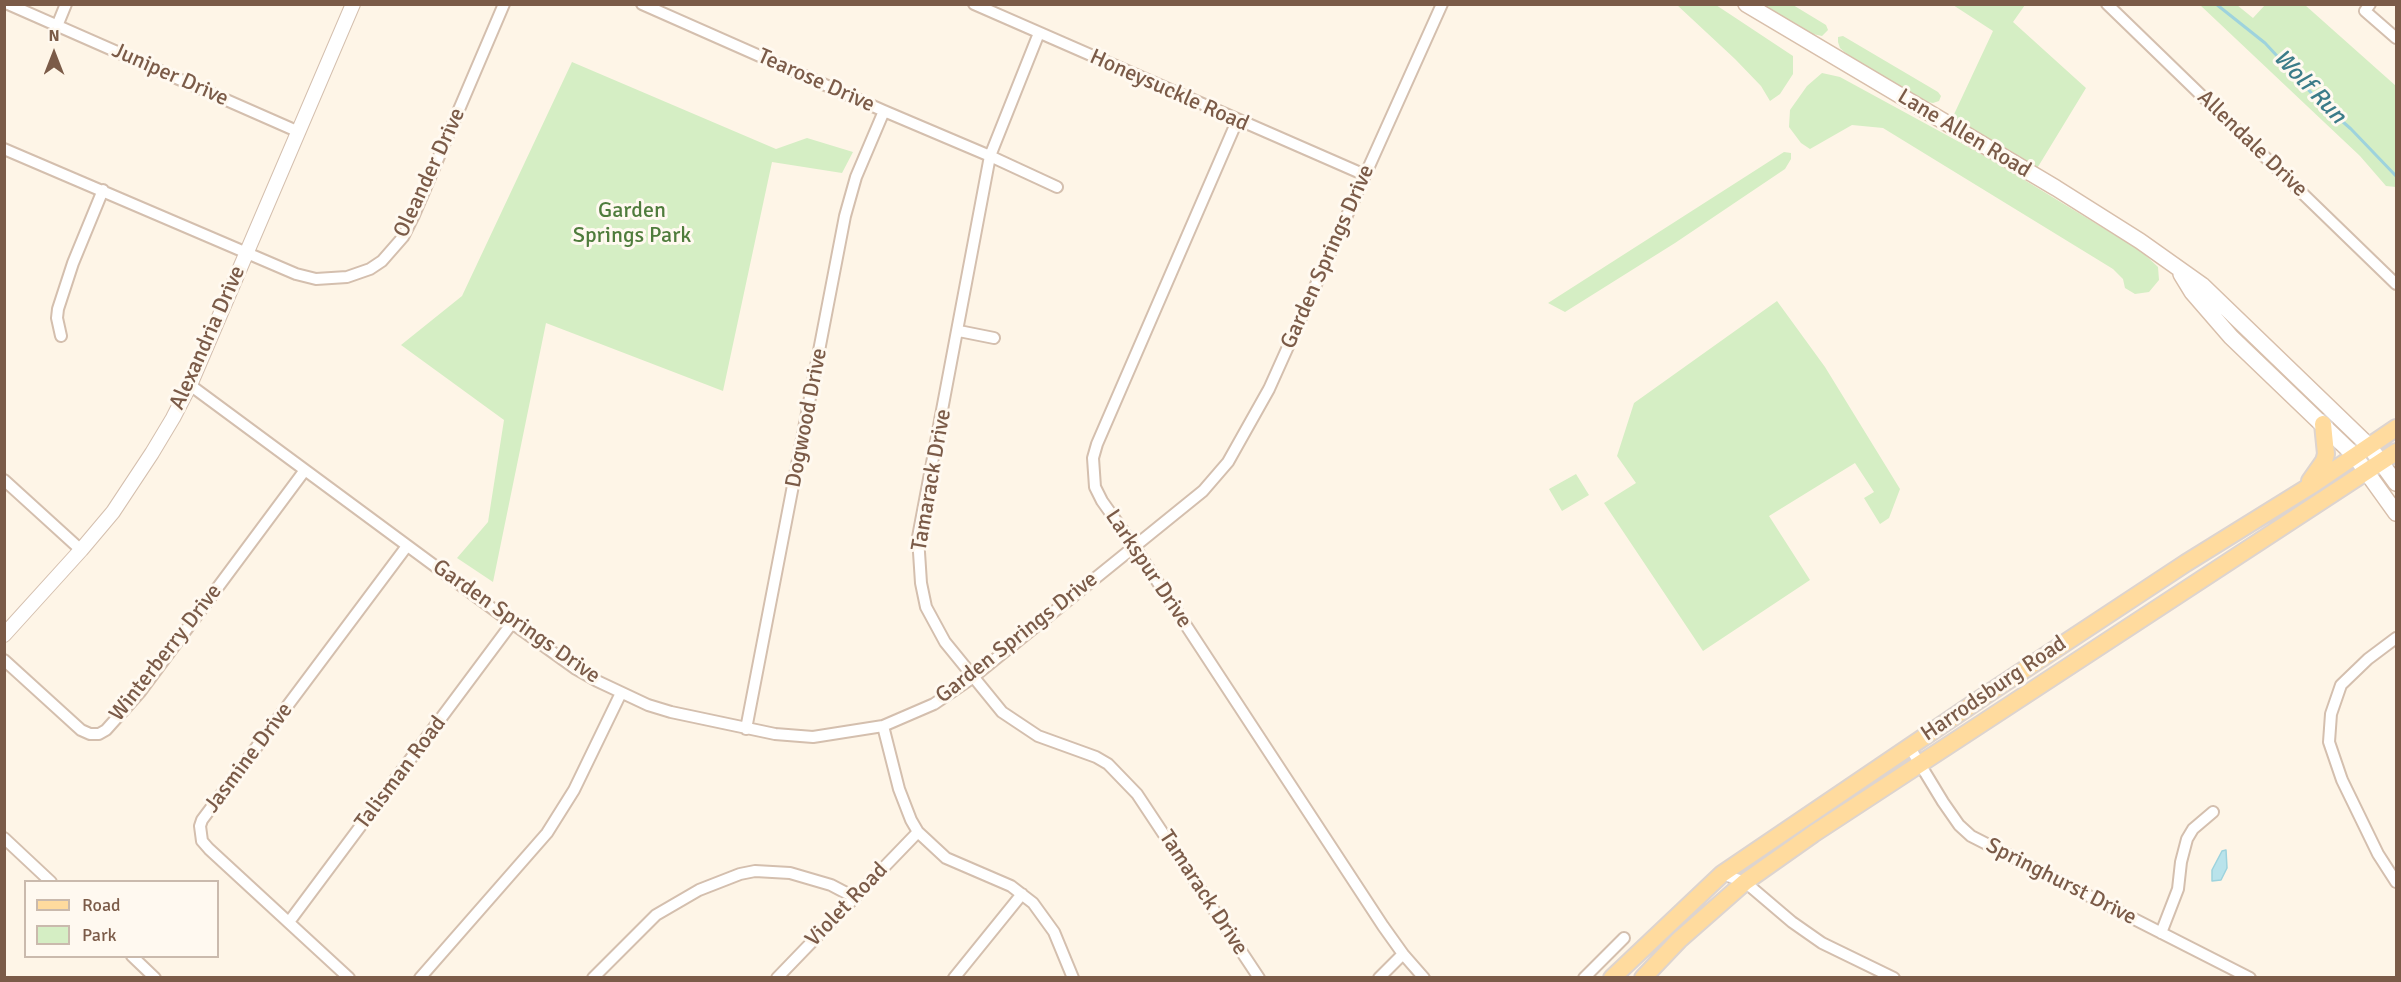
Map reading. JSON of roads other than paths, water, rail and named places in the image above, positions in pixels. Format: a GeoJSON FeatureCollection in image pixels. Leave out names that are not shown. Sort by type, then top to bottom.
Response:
{"type":"FeatureCollection","features":[{"type":"Feature","properties":{"kind":"main road","name":"Lane Allen Road"},"geometry":{"type":"LineString","coordinates":[[1746,4],[2056,188],[2140,241],[2202,285],[2375,466],[2397,483]]}},
{"type":"Feature","properties":{"kind":"main road","name":"Lane Allen Road"},"geometry":{"type":"LineString","coordinates":[[2177,269],[2192,292],[2231,336],[2323,424],[2362,451]]}},
{"type":"Feature","properties":{"kind":"main road"},"geometry":{"type":"LineString","coordinates":[[2302,490],[2324,461],[2326,454],[2323,424]]}},
{"type":"Feature","properties":{"kind":"main road","name":"Harrodsburg Road"},"geometry":{"type":"LineString","coordinates":[[1612,978],[1722,874],[1909,746],[2186,563],[2397,428]]}},
{"type":"Feature","properties":{"kind":"main road","name":"Harrodsburg Road"},"geometry":{"type":"LineString","coordinates":[[1643,978],[1679,940],[1745,882],[1813,834],[2397,452]]}},
{"type":"Feature","properties":{"kind":"main road","name":"Lane Allen Road"},"geometry":{"type":"LineString","coordinates":[[2375,466],[2397,513]]}},
{"type":"Feature","properties":{"kind":"street","name":"Juniper Drive"},"geometry":{"type":"LineString","coordinates":[[8,4],[299,132]]}},
{"type":"Feature","properties":{"kind":"street"},"geometry":{"type":"LineString","coordinates":[[57,26],[66,4]]}},
{"type":"Feature","properties":{"kind":"street","name":"Alexandria Drive"},"geometry":{"type":"LineString","coordinates":[[4,635],[81,550],[136,478],[190,385],[353,4]]}},
{"type":"Feature","properties":{"kind":"street","name":"Oleander Drive"},"geometry":{"type":"LineString","coordinates":[[4,149],[296,274],[333,280],[347,277],[370,269],[392,252],[414,215],[504,4]]}},
{"type":"Feature","properties":{"kind":"street","name":"Tearose Drive"},"geometry":{"type":"LineString","coordinates":[[642,4],[1057,187]]}},
{"type":"Feature","properties":{"kind":"street","name":"Honeysuckle Road"},"geometry":{"type":"LineString","coordinates":[[974,4],[1365,176]]}},
{"type":"Feature","properties":{"kind":"street","name":"Garden Springs Drive"},"geometry":{"type":"LineString","coordinates":[[190,385],[512,624],[576,669],[621,693],[671,712],[775,734],[813,737],[883,726],[934,704],[972,678],[1203,491],[1228,462],[1266,394],[1442,4]]}},
{"type":"Feature","properties":{"kind":"street","name":"Allendale Drive"},"geometry":{"type":"LineString","coordinates":[[2108,4],[2397,284]]}},
{"type":"Feature","properties":{"kind":"street"},"geometry":{"type":"LineString","coordinates":[[2370,4],[2365,11],[2397,38]]}},
{"type":"Feature","properties":{"kind":"street","name":"Tamarack Drive"},"geometry":{"type":"LineString","coordinates":[[1039,33],[990,156],[959,331],[922,515],[918,559],[926,607],[933,624],[972,678],[1002,712],[1025,729],[1096,757],[1120,774],[1137,794],[1259,978]]}},
{"type":"Feature","properties":{"kind":"street","name":"Dogwood Drive"},"geometry":{"type":"LineString","coordinates":[[746,729],[845,216],[854,184],[884,111]]}},
{"type":"Feature","properties":{"kind":"street","name":"Larkspur Drive"},"geometry":{"type":"LineString","coordinates":[[1237,121],[1108,418],[1093,458],[1095,487],[1102,501],[1403,954],[1424,978]]}},
{"type":"Feature","properties":{"kind":"street"},"geometry":{"type":"LineString","coordinates":[[61,336],[57,309],[103,190]]}},
{"type":"Feature","properties":{"kind":"street"},"geometry":{"type":"LineString","coordinates":[[959,331],[994,338]]}},
{"type":"Feature","properties":{"kind":"street","name":"Winterberry Drive"},"geometry":{"type":"LineString","coordinates":[[4,660],[81,730],[90,734],[99,734],[106,730],[140,692],[305,470]]}},
{"type":"Feature","properties":{"kind":"street"},"geometry":{"type":"LineString","coordinates":[[4,480],[81,550]]}},
{"type":"Feature","properties":{"kind":"street","name":"Jasmine Drive"},"geometry":{"type":"LineString","coordinates":[[349,978],[209,849],[202,841],[200,826],[202,820],[407,546]]}},
{"type":"Feature","properties":{"kind":"street","name":"Talisman Road"},"geometry":{"type":"LineString","coordinates":[[289,922],[512,624]]}},
{"type":"Feature","properties":{"kind":"street"},"geometry":{"type":"LineString","coordinates":[[2397,638],[2368,659],[2341,685],[2331,714],[2329,735],[2331,751],[2342,780],[2378,854],[2397,882]]}},
{"type":"Feature","properties":{"kind":"street"},"geometry":{"type":"LineString","coordinates":[[420,978],[547,833],[578,782],[621,693]]}},
{"type":"Feature","properties":{"kind":"street"},"geometry":{"type":"LineString","coordinates":[[883,726],[899,789],[910,820],[918,832],[946,858],[1001,881],[1022,894],[1047,920],[1073,978]]}},
{"type":"Feature","properties":{"kind":"street","name":"Springhurst Drive"},"geometry":{"type":"LineString","coordinates":[[1909,746],[1942,802],[1959,825],[1971,836],[2250,978]]}},
{"type":"Feature","properties":{"kind":"street"},"geometry":{"type":"LineString","coordinates":[[2162,933],[2178,889],[2181,862],[2187,839],[2193,829],[2213,812]]}},
{"type":"Feature","properties":{"kind":"street","name":"Violet Road"},"geometry":{"type":"LineString","coordinates":[[777,978],[918,832]]}},
{"type":"Feature","properties":{"kind":"street"},"geometry":{"type":"LineString","coordinates":[[4,838],[49,880]]}},
{"type":"Feature","properties":{"kind":"street"},"geometry":{"type":"LineString","coordinates":[[592,978],[656,915],[699,890],[740,874],[755,871],[790,873],[831,885],[854,897]]}},
{"type":"Feature","properties":{"kind":"street"},"geometry":{"type":"LineString","coordinates":[[1722,874],[1745,882],[1792,922],[1822,943],[1894,978]]}},
{"type":"Feature","properties":{"kind":"street"},"geometry":{"type":"LineString","coordinates":[[954,978],[1022,894]]}},
{"type":"Feature","properties":{"kind":"street"},"geometry":{"type":"LineString","coordinates":[[1584,978],[1624,938]]}},
{"type":"Feature","properties":{"kind":"street"},"geometry":{"type":"LineString","coordinates":[[1379,978],[1403,954]]}},
{"type":"Feature","properties":{"kind":"street"},"geometry":{"type":"LineString","coordinates":[[133,958],[155,978]]}},
{"type":"Feature","properties":{"kind":"water"},"geometry":{"type":"Polygon","coordinates":[[[2226,850],[2227,868],[2221,880],[2212,881],[2212,870],[2222,851],[2226,850]]]}},
{"type":"Feature","properties":{"kind":"waterway","name":"Wolf Run"},"geometry":{"type":"LineString","coordinates":[[2216,4],[2265,43],[2318,100],[2351,129],[2396,176]]}},
{"type":"Feature","properties":{"kind":"park label","name":"Garden Springs Park"},"geometry":{"type":"Point","coordinates":[632,224]}}]}
